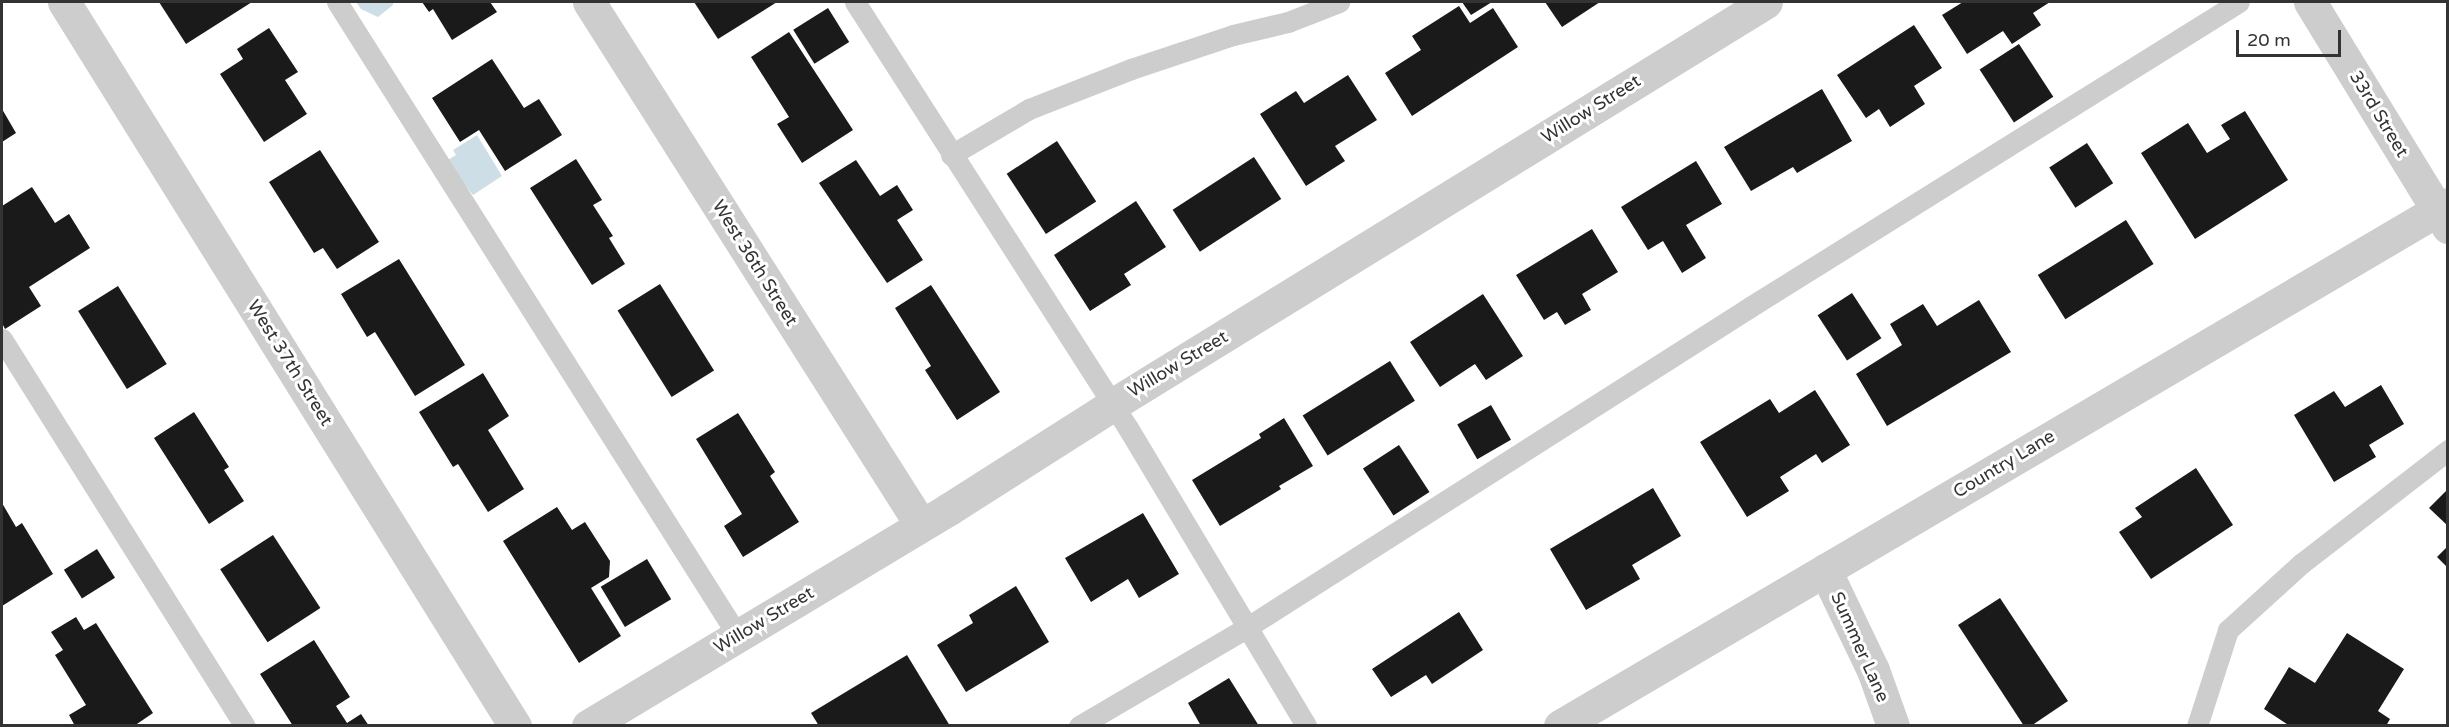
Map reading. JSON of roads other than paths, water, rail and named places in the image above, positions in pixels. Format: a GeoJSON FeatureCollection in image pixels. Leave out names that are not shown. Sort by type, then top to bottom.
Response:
{"type":"FeatureCollection","features":[{"type":"Feature","properties":{"kind":"street","name":"West 37th Street"},"geometry":{"type":"LineString","coordinates":[[64,2],[515,726]]}},
{"type":"Feature","properties":{"kind":"street","name":"West 36th Street"},"geometry":{"type":"LineString","coordinates":[[589,2],[921,525]]}},
{"type":"Feature","properties":{"kind":"street","name":"Willow Street"},"geometry":{"type":"LineString","coordinates":[[588,726],[921,525],[1766,2]]}},
{"type":"Feature","properties":{"kind":"street","name":"33rd Street"},"geometry":{"type":"LineString","coordinates":[[2310,2],[2444,214]]}},
{"type":"Feature","properties":{"kind":"street","name":"Country Lane"},"geometry":{"type":"LineString","coordinates":[[1560,726],[1825,570],[2444,214]]}},
{"type":"Feature","properties":{"kind":"street","name":"Summer Lane"},"geometry":{"type":"LineString","coordinates":[[1825,570],[1873,670],[1893,726]]}},
{"type":"Feature","properties":{"kind":"lane"},"geometry":{"type":"LineString","coordinates":[[337,2],[738,636]]}},
{"type":"Feature","properties":{"kind":"lane"},"geometry":{"type":"LineString","coordinates":[[855,2],[1128,428],[1306,726]]}},
{"type":"Feature","properties":{"kind":"lane"},"geometry":{"type":"LineString","coordinates":[[951,155],[1039,105],[1131,69],[1233,35],[1288,22],[1339,2]]}},
{"type":"Feature","properties":{"kind":"lane"},"geometry":{"type":"LineString","coordinates":[[1079,726],[1246,628],[1750,307],[2239,2]]}},
{"type":"Feature","properties":{"kind":"lane"},"geometry":{"type":"LineString","coordinates":[[2,339],[245,726]]}},
{"type":"Feature","properties":{"kind":"lane"},"geometry":{"type":"LineString","coordinates":[[2197,726],[2228,630],[2302,563],[2448,450]]}}]}
